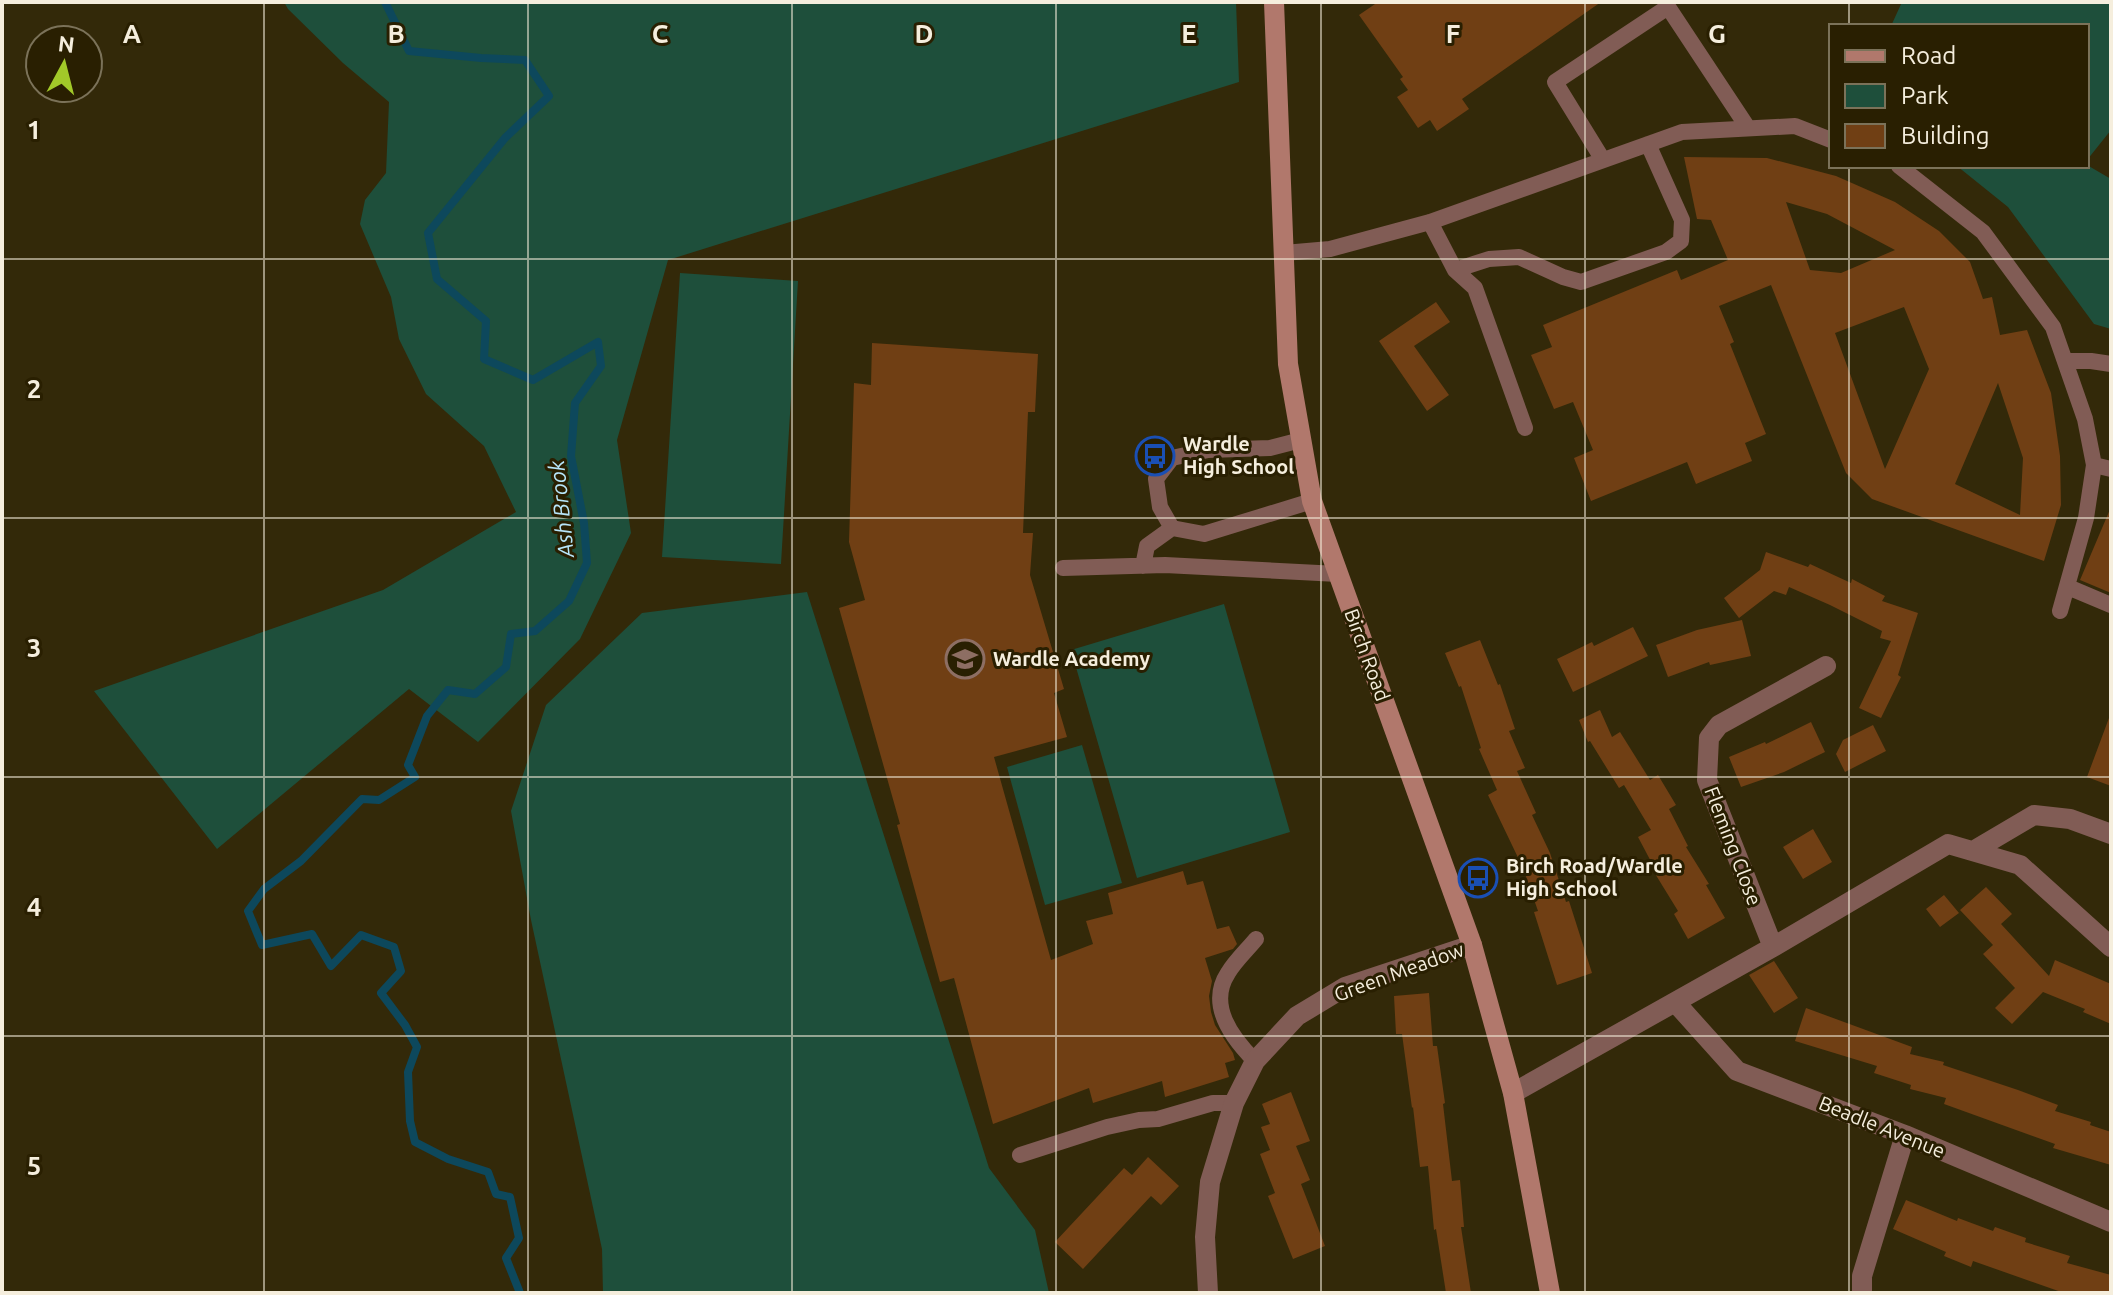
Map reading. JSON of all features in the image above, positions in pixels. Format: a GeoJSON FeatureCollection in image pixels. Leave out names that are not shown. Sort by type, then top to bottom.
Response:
{"type":"FeatureCollection","features":[{"type":"Feature","properties":{"kind":"street","name":"Birch Road"},"geometry":{"type":"LineString","coordinates":[[1274,2],[1288,364],[1312,501],[1472,945],[1513,1093],[1550,1293]]}},
{"type":"Feature","properties":{"kind":"street","name":"Fleming Close"},"geometry":{"type":"LineString","coordinates":[[1773,947],[1707,780],[1709,738],[1719,725],[1826,666]]}},
{"type":"Feature","properties":{"kind":"street"},"geometry":{"type":"LineString","coordinates":[[1973,851],[2034,815],[2070,819],[2111,834]]}},
{"type":"Feature","properties":{"kind":"street"},"geometry":{"type":"LineString","coordinates":[[1513,1093],[1773,947],[1948,844],[2020,865],[2111,947]]}},
{"type":"Feature","properties":{"kind":"street","name":"Green Meadow"},"geometry":{"type":"LineString","coordinates":[[1208,1293],[1205,1237],[1210,1182],[1234,1103],[1255,1061],[1297,1016],[1345,987],[1472,945]]}},
{"type":"Feature","properties":{"kind":"street","name":"Beadle Avenue"},"geometry":{"type":"LineString","coordinates":[[1675,1002],[1737,1071],[1905,1135],[2111,1222]]}},
{"type":"Feature","properties":{"kind":"street"},"geometry":{"type":"LineString","coordinates":[[1862,1293],[1862,1276],[1905,1135]]}},
{"type":"Feature","properties":{"kind":"lane"},"geometry":{"type":"LineString","coordinates":[[1603,160],[1555,82],[1666,4],[1748,128]]}},
{"type":"Feature","properties":{"kind":"lane"},"geometry":{"type":"LineString","coordinates":[[1284,253],[1330,249],[1430,222],[1682,132],[1795,126],[1829,139]]}},
{"type":"Feature","properties":{"kind":"lane"},"geometry":{"type":"LineString","coordinates":[[1455,270],[1489,259],[1519,257],[1581,282],[1666,252],[1681,241],[1682,220],[1648,144]]}},
{"type":"Feature","properties":{"kind":"lane"},"geometry":{"type":"LineString","coordinates":[[1902,168],[1983,232],[2053,327],[2103,467],[2060,611]]}},
{"type":"Feature","properties":{"kind":"lane"},"geometry":{"type":"LineString","coordinates":[[1430,222],[1455,270],[1475,288],[1525,428]]}},
{"type":"Feature","properties":{"kind":"lane"},"geometry":{"type":"LineString","coordinates":[[2065,361],[2111,364]]}},
{"type":"Feature","properties":{"kind":"lane"},"geometry":{"type":"LineString","coordinates":[[1172,528],[1160,507],[1156,479],[1172,458],[1208,450],[1270,448],[1301,440]]}},
{"type":"Feature","properties":{"kind":"lane"},"geometry":{"type":"LineString","coordinates":[[1143,566],[1147,546],[1172,528],[1204,534],[1312,501]]}},
{"type":"Feature","properties":{"kind":"lane"},"geometry":{"type":"LineString","coordinates":[[1063,568],[1165,565],[1338,574]]}},
{"type":"Feature","properties":{"kind":"lane"},"geometry":{"type":"LineString","coordinates":[[2068,587],[2111,605]]}},
{"type":"Feature","properties":{"kind":"lane"},"geometry":{"type":"LineString","coordinates":[[1255,1061],[1227,1025],[1219,996],[1228,972],[1256,939]]}},
{"type":"Feature","properties":{"kind":"lane"},"geometry":{"type":"LineString","coordinates":[[1020,1155],[1107,1127],[1158,1119],[1213,1103],[1234,1103]]}},
{"type":"Feature","properties":{"kind":"green space"},"geometry":{"type":"Polygon","coordinates":[[[284,2],[1236,2],[1239,82],[668,260],[617,440],[631,533],[580,639],[478,742],[409,689],[217,849],[94,691],[383,590],[516,512],[484,446],[426,394],[399,339],[391,297],[360,224],[365,200],[386,173],[389,102],[343,63],[284,2]]]}},
{"type":"Feature","properties":{"kind":"green space"},"geometry":{"type":"Polygon","coordinates":[[[1902,2],[2109,2],[2111,130],[2089,158],[2089,24],[1892,24],[1902,2]]]}},
{"type":"Feature","properties":{"kind":"green space"},"geometry":{"type":"Polygon","coordinates":[[[2089,166],[2111,179],[2111,329],[2094,324],[2008,207],[1959,168],[2089,166]]]}},
{"type":"Feature","properties":{"kind":"green space"},"geometry":{"type":"Polygon","coordinates":[[[680,273],[798,281],[781,564],[662,557],[680,273]]]}},
{"type":"Feature","properties":{"kind":"green space"},"geometry":{"type":"Polygon","coordinates":[[[807,592],[989,1168],[1035,1230],[1049,1293],[603,1293],[602,1249],[531,920],[511,811],[546,705],[642,613],[807,592]]]}},
{"type":"Feature","properties":{"kind":"green space"},"geometry":{"type":"Polygon","coordinates":[[[1224,604],[1290,832],[1137,878],[1071,650],[1224,604]]]}},
{"type":"Feature","properties":{"kind":"green space"},"geometry":{"type":"Polygon","coordinates":[[[1082,745],[1122,883],[1045,905],[1007,767],[1082,745]]]}},
{"type":"Feature","properties":{"kind":"building"},"geometry":{"type":"Polygon","coordinates":[[[1378,2],[1601,2],[1462,99],[1469,109],[1437,131],[1430,120],[1418,128],[1397,97],[1408,90],[1400,79],[1403,77],[1359,15],[1378,2]]]}},
{"type":"Feature","properties":{"kind":"building"},"geometry":{"type":"Polygon","coordinates":[[[1684,157],[1767,158],[1836,176],[1895,202],[1939,231],[1970,262],[1983,299],[1992,297],[2000,335],[2027,330],[2051,393],[2060,456],[2061,505],[2044,561],[1872,499],[1846,473],[1771,285],[1719,306],[1734,342],[1730,344],[1766,434],[1745,443],[1752,461],[1696,484],[1687,462],[1591,501],[1574,458],[1593,450],[1573,402],[1554,409],[1531,355],[1552,347],[1543,325],[1677,270],[1681,280],[1728,260],[1711,220],[1697,219],[1684,157]],[[1786,202],[1810,270],[1841,273],[1895,250],[1827,214],[1786,202]],[[1904,307],[1835,333],[1885,469],[1929,369],[1904,307]],[[1998,383],[1955,484],[2020,515],[2023,458],[1998,383]]]}},
{"type":"Feature","properties":{"kind":"building"},"geometry":{"type":"Polygon","coordinates":[[[1436,302],[1450,322],[1414,346],[1449,395],[1427,411],[1379,341],[1436,302]]]}},
{"type":"Feature","properties":{"kind":"building"},"geometry":{"type":"Polygon","coordinates":[[[872,343],[1038,354],[1035,412],[1028,412],[1023,533],[1033,533],[1030,575],[1064,689],[1054,693],[1067,737],[994,757],[1051,960],[1093,944],[1086,921],[1113,914],[1108,893],[1183,871],[1187,885],[1203,881],[1217,929],[1229,926],[1237,944],[1233,949],[1205,958],[1212,981],[1209,996],[1211,1012],[1235,1060],[1225,1063],[1229,1077],[1165,1097],[1162,1081],[1093,1103],[1089,1088],[993,1124],[954,978],[940,982],[897,825],[900,824],[839,608],[865,600],[849,542],[854,383],[871,385],[872,343]]]}},
{"type":"Feature","properties":{"kind":"building"},"geometry":{"type":"Polygon","coordinates":[[[2111,507],[2111,593],[2080,580],[2111,507]]]}},
{"type":"Feature","properties":{"kind":"building"},"geometry":{"type":"Polygon","coordinates":[[[1766,552],[1808,567],[1810,564],[1851,583],[1852,579],[1885,596],[1882,601],[1918,613],[1898,675],[1901,677],[1881,718],[1859,708],[1891,641],[1880,638],[1882,631],[1789,587],[1786,595],[1774,591],[1739,618],[1724,598],[1760,570],[1766,552]]]}},
{"type":"Feature","properties":{"kind":"building"},"geometry":{"type":"Polygon","coordinates":[[[1742,620],[1751,656],[1710,665],[1709,662],[1668,677],[1656,645],[1697,630],[1742,620]]]}},
{"type":"Feature","properties":{"kind":"building"},"geometry":{"type":"Polygon","coordinates":[[[1633,627],[1648,656],[1573,692],[1557,659],[1633,627]]]}},
{"type":"Feature","properties":{"kind":"building"},"geometry":{"type":"Polygon","coordinates":[[[1480,640],[1500,684],[1515,729],[1509,731],[1525,768],[1517,771],[1536,813],[1532,815],[1550,853],[1566,902],[1569,901],[1592,973],[1557,985],[1534,912],[1538,911],[1523,868],[1488,795],[1497,790],[1479,749],[1461,686],[1445,653],[1480,640]]]}},
{"type":"Feature","properties":{"kind":"building"},"geometry":{"type":"Polygon","coordinates":[[[1600,710],[1612,737],[1620,732],[1650,780],[1658,775],[1676,805],[1669,809],[1686,847],[1725,918],[1688,939],[1674,914],[1678,911],[1654,872],[1638,837],[1651,830],[1624,785],[1619,788],[1588,742],[1579,720],[1600,710]]]}},
{"type":"Feature","properties":{"kind":"building"},"geometry":{"type":"Polygon","coordinates":[[[2111,718],[2111,786],[2087,777],[2111,718]]]}},
{"type":"Feature","properties":{"kind":"building"},"geometry":{"type":"Polygon","coordinates":[[[1811,722],[1825,752],[1784,772],[1741,787],[1729,757],[1766,744],[1811,722]]]}},
{"type":"Feature","properties":{"kind":"building"},"geometry":{"type":"Polygon","coordinates":[[[1873,725],[1886,751],[1845,772],[1836,754],[1843,740],[1873,725]]]}},
{"type":"Feature","properties":{"kind":"building"},"geometry":{"type":"Polygon","coordinates":[[[1813,829],[1832,862],[1803,879],[1783,847],[1813,829]]]}},
{"type":"Feature","properties":{"kind":"building"},"geometry":{"type":"Polygon","coordinates":[[[1986,887],[2012,914],[2001,924],[2049,976],[2055,960],[2111,984],[2111,1024],[2083,1012],[2085,1009],[2043,992],[2012,1024],[1995,1008],[2015,988],[1983,954],[1993,945],[1960,910],[1986,887]]]}},
{"type":"Feature","properties":{"kind":"building"},"geometry":{"type":"Polygon","coordinates":[[[1944,895],[1959,913],[1940,927],[1926,909],[1944,895]]]}},
{"type":"Feature","properties":{"kind":"building"},"geometry":{"type":"Polygon","coordinates":[[[1774,961],[1798,998],[1774,1013],[1749,975],[1774,961]]]}},
{"type":"Feature","properties":{"kind":"building"},"geometry":{"type":"Polygon","coordinates":[[[1429,993],[1433,1046],[1437,1046],[1445,1103],[1452,1181],[1460,1180],[1464,1227],[1461,1227],[1471,1293],[1446,1293],[1434,1230],[1428,1166],[1420,1167],[1402,1034],[1396,1034],[1394,996],[1429,993]]]}},
{"type":"Feature","properties":{"kind":"building"},"geometry":{"type":"Polygon","coordinates":[[[1806,1008],[1912,1047],[1910,1054],[1944,1062],[1943,1065],[2058,1105],[2055,1111],[2111,1132],[2111,1165],[2053,1148],[2055,1144],[1944,1104],[1946,1098],[1910,1089],[1911,1085],[1874,1073],[1877,1066],[1795,1041],[1806,1008]]]}},
{"type":"Feature","properties":{"kind":"building"},"geometry":{"type":"Polygon","coordinates":[[[1291,1092],[1310,1141],[1296,1146],[1310,1180],[1301,1184],[1325,1246],[1293,1259],[1268,1196],[1275,1193],[1260,1154],[1270,1150],[1261,1127],[1270,1124],[1262,1104],[1291,1092]]]}},
{"type":"Feature","properties":{"kind":"building"},"geometry":{"type":"Polygon","coordinates":[[[1148,1157],[1179,1186],[1161,1205],[1151,1196],[1083,1269],[1055,1242],[1124,1168],[1132,1175],[1148,1157]]]}},
{"type":"Feature","properties":{"kind":"building"},"geometry":{"type":"Polygon","coordinates":[[[1906,1200],[1957,1221],[1958,1218],[1993,1231],[1995,1227],[2026,1238],[2025,1242],[2070,1256],[2067,1263],[2111,1275],[2111,1293],[2064,1293],[1973,1261],[1971,1267],[1944,1256],[1946,1252],[1893,1229],[1906,1200]]]}},
{"type":"Feature","properties":{"kind":"waterway","name":"Ash Brook"},"geometry":{"type":"LineString","coordinates":[[385,2],[409,51],[525,60],[549,96],[505,138],[428,233],[437,279],[486,321],[484,359],[533,380],[598,342],[601,366],[575,403],[571,456],[584,523],[587,563],[569,601],[535,631],[511,634],[506,667],[475,694],[448,690],[427,716],[408,765],[415,777],[379,800],[362,799],[301,861],[264,889],[248,911],[262,945],[312,934],[331,966],[361,935],[394,947],[401,971],[381,993],[417,1047],[408,1072],[410,1121],[415,1142],[448,1159],[488,1172],[496,1194],[510,1197],[519,1238],[506,1258],[520,1293]]}},
{"type":"Feature","properties":{"kind":"place","name":"Wardle High School"},"geometry":{"type":"Point","coordinates":[1155,456]}},
{"type":"Feature","properties":{"kind":"place","name":"Wardle Academy"},"geometry":{"type":"Point","coordinates":[965,659]}},
{"type":"Feature","properties":{"kind":"place","name":"Birch Road/Wardle High School"},"geometry":{"type":"Point","coordinates":[1478,878]}}]}
